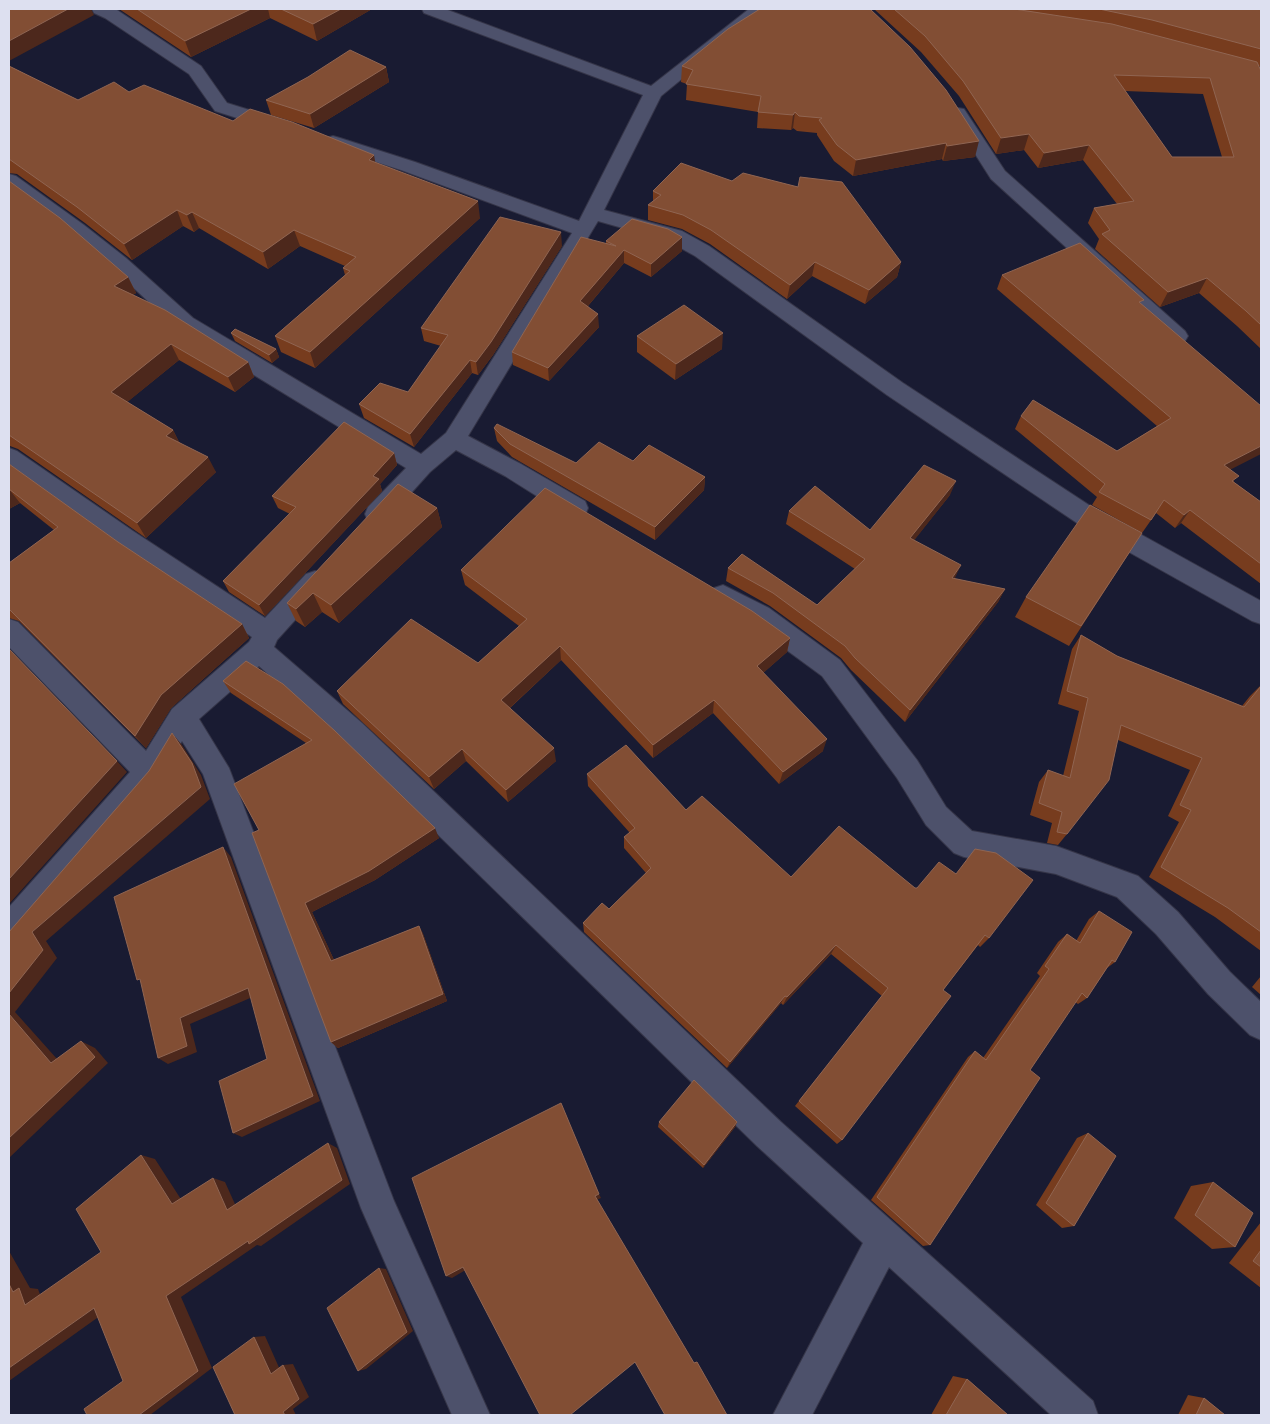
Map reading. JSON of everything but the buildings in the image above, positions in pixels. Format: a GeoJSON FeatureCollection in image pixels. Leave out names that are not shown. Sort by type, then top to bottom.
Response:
{"type":"FeatureCollection","features":[{"type":"Feature","properties":{"kind":"street"},"geometry":{"type":"LineString","coordinates":[[100,9],[111,14],[196,70],[221,108],[296,131]]}},
{"type":"Feature","properties":{"kind":"street"},"geometry":{"type":"LineString","coordinates":[[430,9],[653,93]]}},
{"type":"Feature","properties":{"kind":"street"},"geometry":{"type":"LineString","coordinates":[[361,531],[422,466],[454,439],[588,222],[653,93],[759,9]]}},
{"type":"Feature","properties":{"kind":"street"},"geometry":{"type":"LineString","coordinates":[[945,94],[998,175],[1189,347]]}},
{"type":"Feature","properties":{"kind":"street"},"geometry":{"type":"LineString","coordinates":[[315,137],[588,222],[675,236],[702,251],[895,389],[1086,516],[1261,613]]}},
{"type":"Feature","properties":{"kind":"street"},"geometry":{"type":"LineString","coordinates":[[9,180],[77,229],[119,263],[184,323],[422,466]]}},
{"type":"Feature","properties":{"kind":"street"},"geometry":{"type":"LineString","coordinates":[[454,439],[513,470],[599,521]]}},
{"type":"Feature","properties":{"kind":"street"},"geometry":{"type":"LineString","coordinates":[[9,457],[124,538],[263,642],[352,732],[769,1134],[1079,1415]]}},
{"type":"Feature","properties":{"kind":"street"},"geometry":{"type":"LineString","coordinates":[[9,930],[148,772],[182,717],[263,642],[328,568]]}},
{"type":"Feature","properties":{"kind":"street"},"geometry":{"type":"LineString","coordinates":[[698,580],[760,616],[831,668],[907,769],[936,816],[964,843],[1056,860],[1127,886],[1167,923],[1219,983],[1261,1024]]}},
{"type":"Feature","properties":{"kind":"street"},"geometry":{"type":"LineString","coordinates":[[9,630],[148,772]]}},
{"type":"Feature","properties":{"kind":"street"},"geometry":{"type":"LineString","coordinates":[[182,717],[216,768],[379,1208],[471,1415]]}},
{"type":"Feature","properties":{"kind":"street"},"geometry":{"type":"LineString","coordinates":[[792,1415],[884,1239]]}}]}
